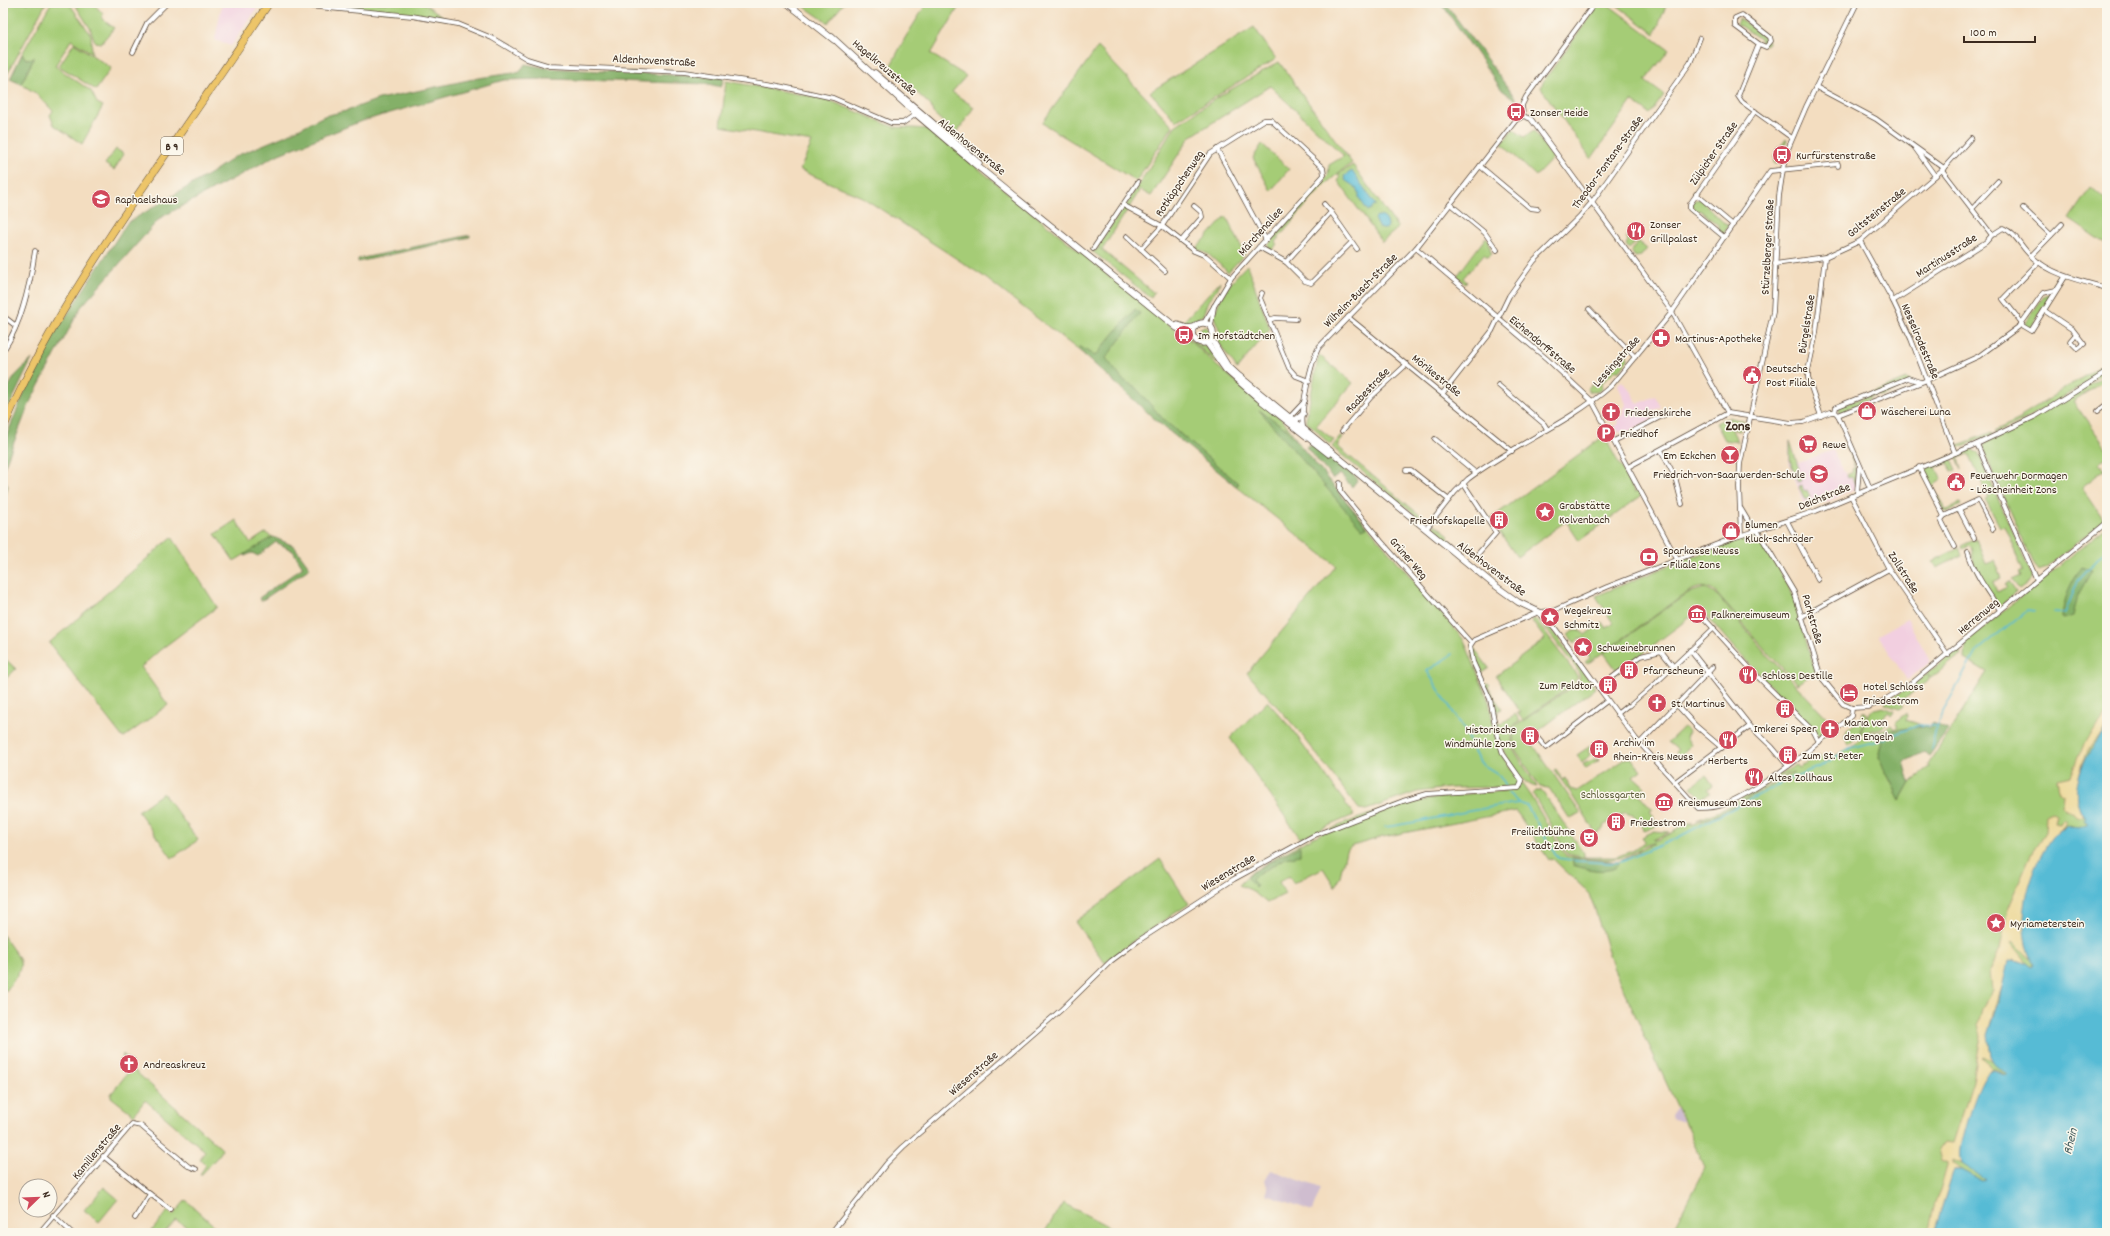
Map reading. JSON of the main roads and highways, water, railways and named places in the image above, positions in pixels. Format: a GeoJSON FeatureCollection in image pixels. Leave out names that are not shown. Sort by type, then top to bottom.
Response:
{"type":"FeatureCollection","features":[{"type":"Feature","properties":{"kind":"main road","name":"B 9"},"geometry":{"type":"LineString","coordinates":[[3,429],[31,368],[63,310],[135,200],[269,3]]}},
{"type":"Feature","properties":{"kind":"water"},"geometry":{"type":"Polygon","coordinates":[[[1352,171],[1376,205],[1368,211],[1359,198],[1357,189],[1345,180],[1344,176],[1352,171]]]}},
{"type":"Feature","properties":{"kind":"water"},"geometry":{"type":"Polygon","coordinates":[[[1377,216],[1383,217],[1387,221],[1388,226],[1386,229],[1378,227],[1374,219],[1377,216]]]}},
{"type":"Feature","properties":{"kind":"water","name":"Rhein"},"geometry":{"type":"Polygon","coordinates":[[[2107,729],[2107,1233],[1934,1233],[1954,1170],[1962,1170],[1981,1180],[1985,1179],[1962,1164],[1962,1141],[1973,1104],[1983,1080],[1994,1068],[2006,1075],[2008,1074],[1995,1063],[1991,1056],[1988,1035],[1999,1001],[2008,961],[2027,962],[2032,966],[2034,964],[2028,950],[2025,935],[2024,918],[2029,885],[2041,855],[2053,837],[2066,825],[2079,828],[2087,825],[2087,822],[2084,822],[2086,817],[2084,817],[2078,806],[2076,795],[2077,783],[2086,759],[2107,729]]]}},
{"type":"Feature","properties":{"kind":"waterway"},"geometry":{"type":"LineString","coordinates":[[2054,612],[2065,613],[2078,581],[2107,549]]}},
{"type":"Feature","properties":{"kind":"waterway"},"geometry":{"type":"LineString","coordinates":[[1968,666],[1976,652],[2027,610],[2035,611]]}},
{"type":"Feature","properties":{"kind":"waterway"},"geometry":{"type":"LineString","coordinates":[[1453,654],[1427,671],[1464,729],[1478,759],[1481,763],[1498,775],[1506,787]]}},
{"type":"Feature","properties":{"kind":"waterway"},"geometry":{"type":"LineString","coordinates":[[1938,721],[1967,668]]}},
{"type":"Feature","properties":{"kind":"waterway"},"geometry":{"type":"LineString","coordinates":[[1931,750],[1937,724]]}},
{"type":"Feature","properties":{"kind":"waterway"},"geometry":{"type":"LineString","coordinates":[[1888,737],[1919,725],[1936,726]]}},
{"type":"Feature","properties":{"kind":"waterway"},"geometry":{"type":"LineString","coordinates":[[1508,793],[1519,803],[1527,806],[1558,858],[1609,863],[1621,862],[1675,839],[1791,778],[1821,766],[1850,748],[1881,740]]}},
{"type":"Feature","properties":{"kind":"waterway"},"geometry":{"type":"LineString","coordinates":[[1385,827],[1519,803]]}},
{"type":"Feature","properties":{"kind":"place","name":"Zonser Heide"},"geometry":{"type":"Point","coordinates":[1516,112]}},
{"type":"Feature","properties":{"kind":"place","name":"Kurfürstenstraße"},"geometry":{"type":"Point","coordinates":[1782,155]}},
{"type":"Feature","properties":{"kind":"place","name":"Raphaelshaus"},"geometry":{"type":"Point","coordinates":[101,199]}},
{"type":"Feature","properties":{"kind":"place","name":"Zonser Grillpalast"},"geometry":{"type":"Point","coordinates":[1636,231]}},
{"type":"Feature","properties":{"kind":"place","name":"Im Hofstädtchen"},"geometry":{"type":"Point","coordinates":[1184,335]}},
{"type":"Feature","properties":{"kind":"place","name":"Martinus-Apotheke"},"geometry":{"type":"Point","coordinates":[1661,338]}},
{"type":"Feature","properties":{"kind":"place","name":"Deutsche Post Filiale"},"geometry":{"type":"Point","coordinates":[1752,375]}},
{"type":"Feature","properties":{"kind":"place","name":"Wäscherei Luna"},"geometry":{"type":"Point","coordinates":[1867,411]}},
{"type":"Feature","properties":{"kind":"place","name":"Friedenskirche"},"geometry":{"type":"Point","coordinates":[1611,412]}},
{"type":"Feature","properties":{"kind":"place","name":"Friedhof"},"geometry":{"type":"Point","coordinates":[1606,433]}},
{"type":"Feature","properties":{"kind":"place","name":"Rewe"},"geometry":{"type":"Point","coordinates":[1808,444]}},
{"type":"Feature","properties":{"kind":"place","name":"Em Eckchen"},"geometry":{"type":"Point","coordinates":[1730,455]}},
{"type":"Feature","properties":{"kind":"place","name":"Friedrich-von-Saarwerden-Schule"},"geometry":{"type":"Point","coordinates":[1819,474]}},
{"type":"Feature","properties":{"kind":"place","name":"Feuerwehr Dormagen - Löscheinheit Zons"},"geometry":{"type":"Point","coordinates":[1956,482]}},
{"type":"Feature","properties":{"kind":"place","name":"Grabstätte Kolvenbach"},"geometry":{"type":"Point","coordinates":[1545,512]}},
{"type":"Feature","properties":{"kind":"place","name":"Friedhofskapelle"},"geometry":{"type":"Point","coordinates":[1499,520]}},
{"type":"Feature","properties":{"kind":"place","name":"Blumen Kluck-Schröder"},"geometry":{"type":"Point","coordinates":[1731,531]}},
{"type":"Feature","properties":{"kind":"place","name":"Sparkasse Neuss - Filiale Zons"},"geometry":{"type":"Point","coordinates":[1649,557]}},
{"type":"Feature","properties":{"kind":"place","name":"Falknereimuseum"},"geometry":{"type":"Point","coordinates":[1697,614]}},
{"type":"Feature","properties":{"kind":"place","name":"Wegekreuz Schmitz"},"geometry":{"type":"Point","coordinates":[1550,617]}},
{"type":"Feature","properties":{"kind":"place","name":"Schweinebrunnen"},"geometry":{"type":"Point","coordinates":[1583,647]}},
{"type":"Feature","properties":{"kind":"place","name":"Pfarrscheune"},"geometry":{"type":"Point","coordinates":[1629,670]}},
{"type":"Feature","properties":{"kind":"place","name":"Schloss Destille"},"geometry":{"type":"Point","coordinates":[1748,675]}},
{"type":"Feature","properties":{"kind":"place","name":"Zum Feldtor"},"geometry":{"type":"Point","coordinates":[1608,685]}},
{"type":"Feature","properties":{"kind":"place","name":"Hotel Schloss Friedestrom"},"geometry":{"type":"Point","coordinates":[1849,693]}},
{"type":"Feature","properties":{"kind":"place","name":"St. Martinus"},"geometry":{"type":"Point","coordinates":[1657,703]}},
{"type":"Feature","properties":{"kind":"place","name":"Imkerei Speer"},"geometry":{"type":"Point","coordinates":[1785,709]}},
{"type":"Feature","properties":{"kind":"place","name":"Maria von den Engeln"},"geometry":{"type":"Point","coordinates":[1830,729]}},
{"type":"Feature","properties":{"kind":"place","name":"Historische Windmühle Zons"},"geometry":{"type":"Point","coordinates":[1530,736]}},
{"type":"Feature","properties":{"kind":"place","name":"Herberts"},"geometry":{"type":"Point","coordinates":[1728,740]}},
{"type":"Feature","properties":{"kind":"place","name":"Archiv im Rhein-Kreis Neuss"},"geometry":{"type":"Point","coordinates":[1599,749]}},
{"type":"Feature","properties":{"kind":"place","name":"Zum St. Peter"},"geometry":{"type":"Point","coordinates":[1788,755]}},
{"type":"Feature","properties":{"kind":"place","name":"Altes Zollhaus"},"geometry":{"type":"Point","coordinates":[1754,777]}},
{"type":"Feature","properties":{"kind":"place","name":"Kreismuseum Zons"},"geometry":{"type":"Point","coordinates":[1664,802]}},
{"type":"Feature","properties":{"kind":"place","name":"Friedestrom"},"geometry":{"type":"Point","coordinates":[1616,822]}},
{"type":"Feature","properties":{"kind":"place","name":"Freilichtbühne Stadt Zons"},"geometry":{"type":"Point","coordinates":[1589,838]}},
{"type":"Feature","properties":{"kind":"place","name":"Myriameterstein"},"geometry":{"type":"Point","coordinates":[1996,923]}},
{"type":"Feature","properties":{"kind":"place","name":"Andreaskreuz"},"geometry":{"type":"Point","coordinates":[129,1064]}},
{"type":"Feature","properties":{"kind":"district","name":"Zons"},"geometry":{"type":"Point","coordinates":[1738,425]}},
{"type":"Feature","properties":{"kind":"park label","name":"Schlossgarten"},"geometry":{"type":"Point","coordinates":[1613,794]}}]}
